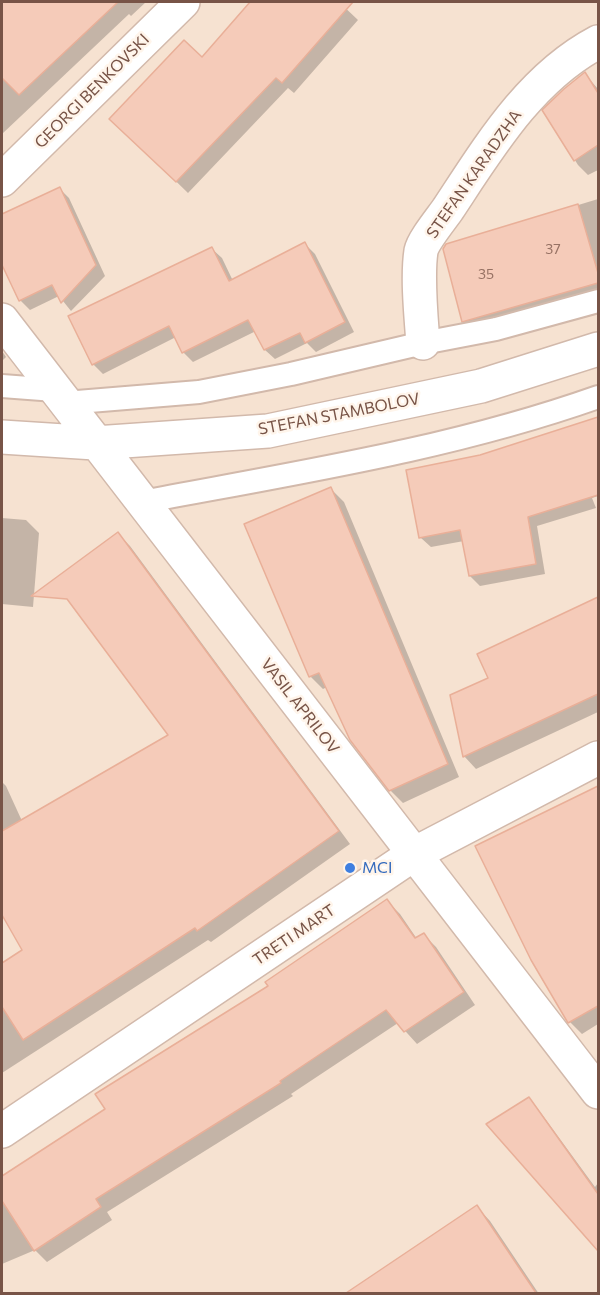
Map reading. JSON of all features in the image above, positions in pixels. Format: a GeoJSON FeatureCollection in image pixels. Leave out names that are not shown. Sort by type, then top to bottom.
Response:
{"type":"FeatureCollection","features":[{"type":"Feature","properties":{"kind":"street","name":"GEORGI BENKOVSKI"},"geometry":{"type":"LineString","coordinates":[[2,180],[183,2]]}},
{"type":"Feature","properties":{"kind":"street","name":"STEFAN KARADZHA"},"geometry":{"type":"LineString","coordinates":[[423,343],[420,309],[421,249],[492,143],[538,86],[576,54],[598,42]]}},
{"type":"Feature","properties":{"kind":"street","name":"VASIL APRILOV"},"geometry":{"type":"LineString","coordinates":[[2,320],[598,1092]]}},
{"type":"Feature","properties":{"kind":"street","name":"STEFAN STAMBOLOV"},"geometry":{"type":"LineString","coordinates":[[2,437],[95,443],[268,431],[481,386],[598,349]]}},
{"type":"Feature","properties":{"kind":"street","name":"TRETI MART"},"geometry":{"type":"LineString","coordinates":[[2,1131],[414,854],[598,758]]}},
{"type":"Feature","properties":{"kind":"lane"},"geometry":{"type":"LineString","coordinates":[[2,386],[60,396],[199,392],[496,329],[598,301]]}},
{"type":"Feature","properties":{"kind":"lane"},"geometry":{"type":"LineString","coordinates":[[142,502],[392,454],[547,415],[598,397]]}},
{"type":"Feature","properties":{"kind":"shaded area"},"geometry":{"type":"Polygon","coordinates":[[[2,2],[598,2],[598,1293],[2,1293],[2,2]]]}},
{"type":"Feature","properties":{"kind":"building"},"geometry":{"type":"Polygon","coordinates":[[[2,2],[118,2],[19,95],[2,78],[2,2]]]}},
{"type":"Feature","properties":{"kind":"building"},"geometry":{"type":"Polygon","coordinates":[[[250,2],[353,2],[282,83],[276,78],[176,182],[109,119],[184,40],[202,57],[250,2]]]}},
{"type":"Feature","properties":{"kind":"building"},"geometry":{"type":"Polygon","coordinates":[[[585,72],[598,93],[598,145],[574,161],[542,110],[585,72]]]}},
{"type":"Feature","properties":{"kind":"building"},"geometry":{"type":"Polygon","coordinates":[[[60,187],[96,265],[61,303],[52,285],[19,301],[2,265],[2,214],[60,187]]]}},
{"type":"Feature","properties":{"kind":"building"},"geometry":{"type":"Polygon","coordinates":[[[578,204],[598,273],[598,283],[462,322],[443,249],[446,244],[578,204]]]}},
{"type":"Feature","properties":{"kind":"building"},"geometry":{"type":"Polygon","coordinates":[[[305,242],[345,322],[305,343],[300,333],[264,350],[248,320],[182,353],[169,326],[92,365],[68,316],[212,247],[229,281],[305,242]]]}},
{"type":"Feature","properties":{"kind":"building"},"geometry":{"type":"Polygon","coordinates":[[[598,417],[598,495],[528,517],[536,564],[469,576],[460,530],[419,538],[406,470],[480,455],[598,417]]]}},
{"type":"Feature","properties":{"kind":"building"},"geometry":{"type":"Polygon","coordinates":[[[331,487],[448,764],[389,791],[350,740],[319,673],[309,677],[244,524],[331,487]]]}},
{"type":"Feature","properties":{"kind":"building"},"geometry":{"type":"Polygon","coordinates":[[[118,532],[339,831],[197,931],[195,928],[23,1040],[2,1007],[2,963],[22,950],[2,915],[2,831],[168,735],[67,599],[31,596],[118,532]]]}},
{"type":"Feature","properties":{"kind":"building"},"geometry":{"type":"Polygon","coordinates":[[[598,597],[598,694],[463,757],[450,695],[488,678],[477,654],[598,597]]]}},
{"type":"Feature","properties":{"kind":"building"},"geometry":{"type":"Polygon","coordinates":[[[598,786],[598,1006],[568,1023],[531,960],[475,846],[598,786]]]}},
{"type":"Feature","properties":{"kind":"building"},"geometry":{"type":"Polygon","coordinates":[[[387,899],[415,938],[424,933],[464,992],[404,1032],[386,1010],[280,1081],[281,1083],[96,1199],[101,1207],[34,1251],[2,1201],[2,1176],[105,1109],[95,1094],[268,986],[265,982],[387,899]]]}},
{"type":"Feature","properties":{"kind":"building"},"geometry":{"type":"Polygon","coordinates":[[[529,1097],[598,1194],[598,1251],[486,1124],[529,1097]]]}},
{"type":"Feature","properties":{"kind":"building"},"geometry":{"type":"Polygon","coordinates":[[[477,1205],[536,1293],[346,1293],[477,1205]]]}},
{"type":"Feature","properties":{"kind":"place","name":"MCI"},"geometry":{"type":"Point","coordinates":[350,868]}}]}
